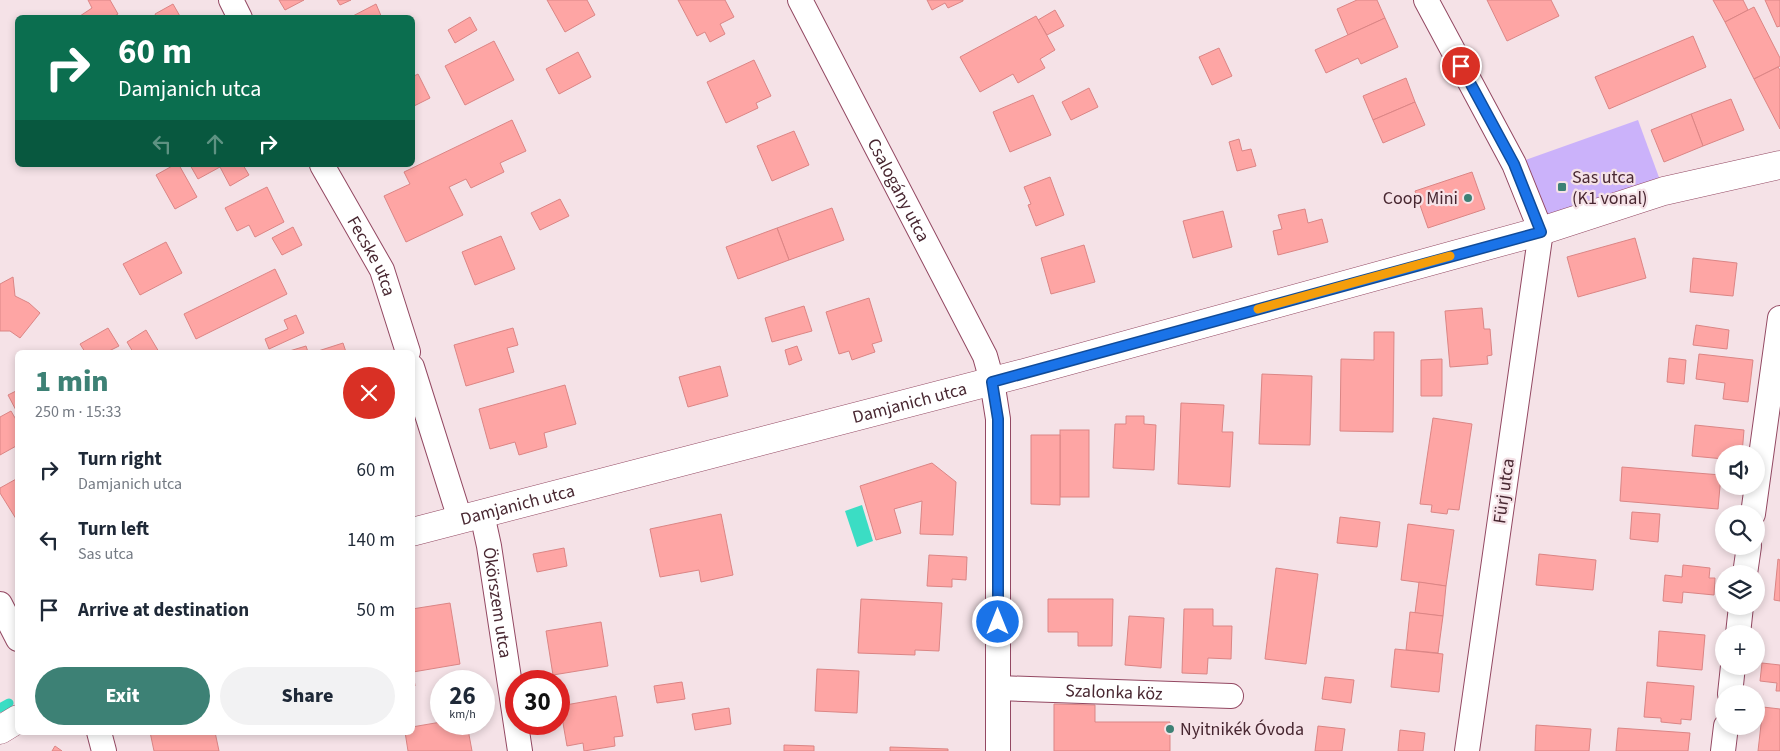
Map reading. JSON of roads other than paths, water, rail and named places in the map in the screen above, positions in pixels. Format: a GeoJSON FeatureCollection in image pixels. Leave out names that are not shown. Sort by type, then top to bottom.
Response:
{"type":"FeatureCollection","features":[{"type":"Feature","properties":{"kind":"main road","name":"Damjanich utca"},"geometry":{"type":"LineString","coordinates":[[415,531],[992,382],[1541,232],[1664,191],[1780,165]]}},
{"type":"Feature","properties":{"kind":"main road"},"geometry":{"type":"LineString","coordinates":[[0,730],[15,721]]}},
{"type":"Feature","properties":{"kind":"street"},"geometry":{"type":"LineString","coordinates":[[231,0],[238,15]]}},
{"type":"Feature","properties":{"kind":"street","name":"Csalogány utca"},"geometry":{"type":"LineString","coordinates":[[800,0],[985,356],[992,382],[998,419],[998,751]]}},
{"type":"Feature","properties":{"kind":"street"},"geometry":{"type":"LineString","coordinates":[[1426,0],[1514,164],[1541,232]]}},
{"type":"Feature","properties":{"kind":"street","name":"Fecske utca"},"geometry":{"type":"LineString","coordinates":[[323,167],[382,270],[407,350]]}},
{"type":"Feature","properties":{"kind":"street","name":"Fürj utca"},"geometry":{"type":"LineString","coordinates":[[1467,751],[1541,232]]}},
{"type":"Feature","properties":{"kind":"street"},"geometry":{"type":"LineString","coordinates":[[1754,505],[1780,318]]}},
{"type":"Feature","properties":{"kind":"street"},"geometry":{"type":"LineString","coordinates":[[415,375],[471,516]]}},
{"type":"Feature","properties":{"kind":"street","name":"Ökörszem utca"},"geometry":{"type":"LineString","coordinates":[[471,516],[489,546],[520,751]]}},
{"type":"Feature","properties":{"kind":"street"},"geometry":{"type":"LineString","coordinates":[[0,604],[15,633]]}},
{"type":"Feature","properties":{"kind":"street","name":"Szalonka köz"},"geometry":{"type":"LineString","coordinates":[[998,688],[1231,696]]}},
{"type":"Feature","properties":{"kind":"street"},"geometry":{"type":"LineString","coordinates":[[100,735],[104,751]]}},
{"type":"Feature","properties":{"kind":"street"},"geometry":{"type":"LineString","coordinates":[[1723,751],[1725,735]]}},
{"type":"Feature","properties":{"kind":"waterway"},"geometry":{"type":"LineString","coordinates":[[0,708],[9,703]]}},
{"type":"Feature","properties":{"kind":"place","name":"Sas utca (K1 vonal)"},"geometry":{"type":"Point","coordinates":[1562,187]}},
{"type":"Feature","properties":{"kind":"place","name":"Coop Mini"},"geometry":{"type":"Point","coordinates":[1468,198]}},
{"type":"Feature","properties":{"kind":"place","name":"Nyitnikék Óvoda"},"geometry":{"type":"Point","coordinates":[1170,729]}}]}
